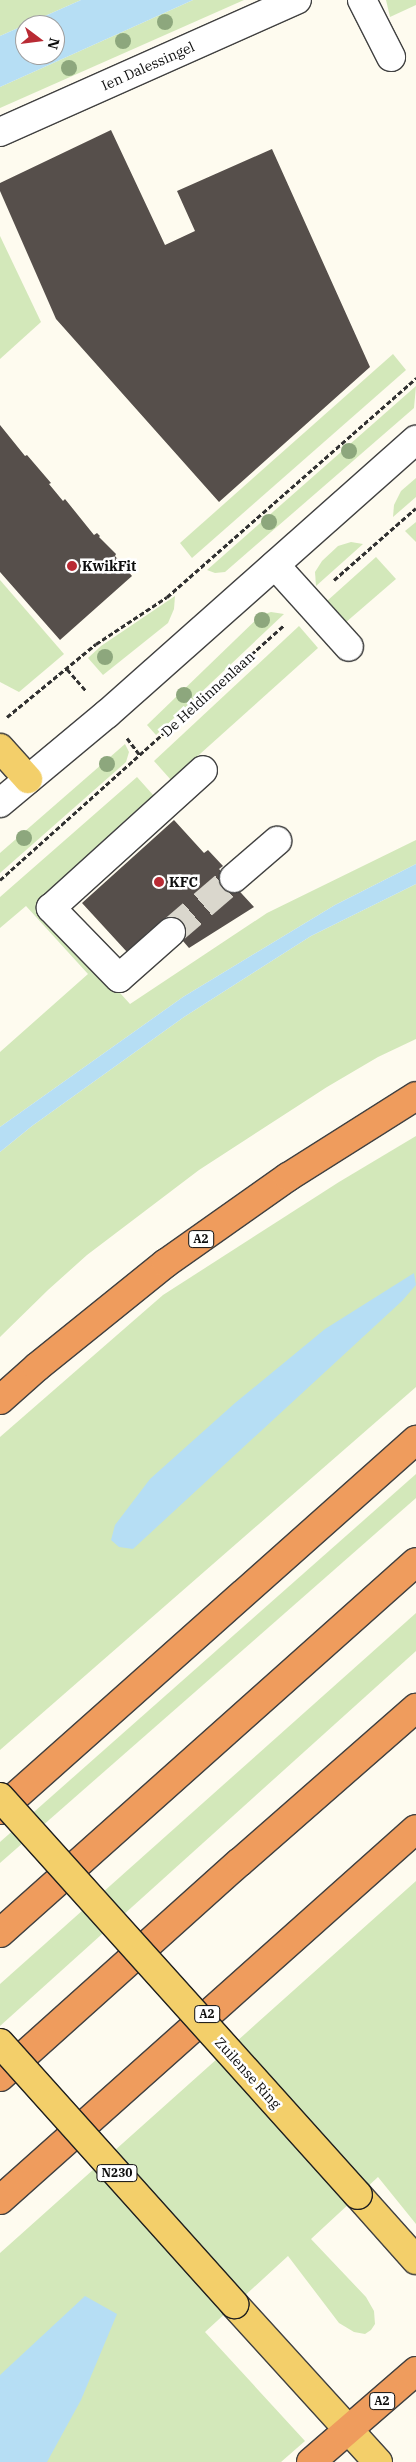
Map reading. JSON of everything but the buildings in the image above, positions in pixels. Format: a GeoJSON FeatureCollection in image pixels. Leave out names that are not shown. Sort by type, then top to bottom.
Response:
{"type":"FeatureCollection","features":[{"type":"Feature","properties":{"kind":"highway","name":"A2"},"geometry":{"type":"LineString","coordinates":[[0,1400],[166,1263],[288,1177],[416,1096]]}},
{"type":"Feature","properties":{"kind":"highway"},"geometry":{"type":"LineString","coordinates":[[0,1810],[416,1440]]}},
{"type":"Feature","properties":{"kind":"highway"},"geometry":{"type":"LineString","coordinates":[[0,1933],[416,1562]]}},
{"type":"Feature","properties":{"kind":"highway"},"geometry":{"type":"LineString","coordinates":[[0,2078],[240,1862],[416,1708]]}},
{"type":"Feature","properties":{"kind":"highway","name":"A2"},"geometry":{"type":"LineString","coordinates":[[0,2200],[416,1829]]}},
{"type":"Feature","properties":{"kind":"highway","name":"A2"},"geometry":{"type":"LineString","coordinates":[[311,2462],[416,2371]]}},
{"type":"Feature","properties":{"kind":"main road"},"geometry":{"type":"LineString","coordinates":[[0,748],[28,779]]}},
{"type":"Feature","properties":{"kind":"main road","name":"Zuilense Ring"},"geometry":{"type":"LineString","coordinates":[[0,1797],[416,2260]]}},
{"type":"Feature","properties":{"kind":"main road","name":"N230"},"geometry":{"type":"LineString","coordinates":[[0,2043],[347,2431],[378,2462]]}},
{"type":"Feature","properties":{"kind":"street","name":"Ien Dalessingel"},"geometry":{"type":"LineString","coordinates":[[0,132],[297,0]]}},
{"type":"Feature","properties":{"kind":"street"},"geometry":{"type":"LineString","coordinates":[[362,0],[391,57]]}},
{"type":"Feature","properties":{"kind":"street"},"geometry":{"type":"LineString","coordinates":[[0,803],[107,714],[416,440]]}},
{"type":"Feature","properties":{"kind":"street"},"geometry":{"type":"LineString","coordinates":[[275,565],[349,647]]}},
{"type":"Feature","properties":{"kind":"street"},"geometry":{"type":"LineString","coordinates":[[171,932],[118,978],[51,908],[203,770]]}},
{"type":"Feature","properties":{"kind":"street"},"geometry":{"type":"LineString","coordinates":[[234,878],[277,840]]}},
{"type":"Feature","properties":{"kind":"path"},"geometry":{"type":"LineString","coordinates":[[0,723],[96,644],[167,597],[416,378]]}},
{"type":"Feature","properties":{"kind":"path","name":"De Heldinnenlaan"},"geometry":{"type":"LineString","coordinates":[[0,880],[416,508]]}},
{"type":"Feature","properties":{"kind":"green space"},"geometry":{"type":"Polygon","coordinates":[[[0,0],[81,0],[47,15],[15,15],[15,29],[0,36],[0,0]]]}},
{"type":"Feature","properties":{"kind":"green space"},"geometry":{"type":"Polygon","coordinates":[[[193,0],[244,0],[0,108],[0,87],[49,65],[65,65],[65,58],[193,0]]]}},
{"type":"Feature","properties":{"kind":"green space"},"geometry":{"type":"Polygon","coordinates":[[[386,0],[416,0],[416,5],[390,17],[386,0]]]}},
{"type":"Feature","properties":{"kind":"green space"},"geometry":{"type":"Polygon","coordinates":[[[0,236],[41,322],[0,359],[0,236]]]}},
{"type":"Feature","properties":{"kind":"green space"},"geometry":{"type":"Polygon","coordinates":[[[393,354],[406,370],[192,558],[180,543],[393,354]]]}},
{"type":"Feature","properties":{"kind":"green space"},"geometry":{"type":"Polygon","coordinates":[[[416,386],[414,408],[225,572],[215,573],[207,570],[416,386]]]}},
{"type":"Feature","properties":{"kind":"green space"},"geometry":{"type":"Polygon","coordinates":[[[416,478],[416,497],[393,517],[394,505],[401,491],[416,478]]]}},
{"type":"Feature","properties":{"kind":"green space"},"geometry":{"type":"Polygon","coordinates":[[[416,522],[416,542],[405,531],[416,522]]]}},
{"type":"Feature","properties":{"kind":"green space"},"geometry":{"type":"Polygon","coordinates":[[[351,542],[363,544],[316,586],[315,572],[322,561],[338,546],[351,542]]]}},
{"type":"Feature","properties":{"kind":"green space"},"geometry":{"type":"Polygon","coordinates":[[[376,557],[396,579],[345,623],[327,601],[376,557]]]}},
{"type":"Feature","properties":{"kind":"green space"},"geometry":{"type":"Polygon","coordinates":[[[0,580],[64,654],[19,692],[0,682],[0,580]]]}},
{"type":"Feature","properties":{"kind":"green space"},"geometry":{"type":"Polygon","coordinates":[[[175,596],[174,609],[168,623],[103,675],[88,658],[101,646],[175,596]]]}},
{"type":"Feature","properties":{"kind":"green space"},"geometry":{"type":"Polygon","coordinates":[[[271,612],[284,614],[156,735],[147,725],[261,615],[271,612]]]}},
{"type":"Feature","properties":{"kind":"green space"},"geometry":{"type":"Polygon","coordinates":[[[299,626],[318,648],[171,780],[154,761],[299,626]]]}},
{"type":"Feature","properties":{"kind":"green space"},"geometry":{"type":"Polygon","coordinates":[[[125,744],[129,752],[126,762],[0,873],[0,853],[125,744]]]}},
{"type":"Feature","properties":{"kind":"green space"},"geometry":{"type":"Polygon","coordinates":[[[137,777],[154,796],[37,901],[130,1004],[267,913],[416,840],[416,864],[335,905],[183,997],[0,1127],[0,1052],[88,974],[26,906],[0,928],[0,897],[137,777]]]}},
{"type":"Feature","properties":{"kind":"green space"},"geometry":{"type":"Polygon","coordinates":[[[416,884],[416,1039],[378,1057],[327,1087],[199,1170],[87,1255],[0,1337],[0,1152],[32,1126],[184,1017],[311,936],[416,884]]]}},
{"type":"Feature","properties":{"kind":"green space"},"geometry":{"type":"Polygon","coordinates":[[[416,1136],[416,1387],[0,1750],[0,1437],[163,1295],[339,1182],[416,1136]]]}},
{"type":"Feature","properties":{"kind":"green space"},"geometry":{"type":"Polygon","coordinates":[[[416,1474],[416,1498],[0,1863],[0,1842],[416,1474]]]}},
{"type":"Feature","properties":{"kind":"green space"},"geometry":{"type":"Polygon","coordinates":[[[416,1613],[416,1651],[0,2026],[0,1984],[416,1613]]]}},
{"type":"Feature","properties":{"kind":"green space"},"geometry":{"type":"Polygon","coordinates":[[[416,1881],[416,2224],[378,2177],[311,2239],[366,2297],[374,2311],[375,2324],[365,2334],[354,2332],[339,2323],[288,2256],[205,2332],[305,2441],[281,2462],[0,2462],[0,2253],[416,1881]]]}},
{"type":"Feature","properties":{"kind":"water"},"geometry":{"type":"Polygon","coordinates":[[[81,0],[193,0],[65,58],[65,15],[47,15],[81,0]]]}},
{"type":"Feature","properties":{"kind":"water"},"geometry":{"type":"Polygon","coordinates":[[[15,29],[15,65],[49,65],[0,87],[0,36],[15,29]]]}},
{"type":"Feature","properties":{"kind":"water"},"geometry":{"type":"Polygon","coordinates":[[[416,864],[416,884],[311,936],[184,1017],[32,1126],[0,1152],[0,1127],[183,997],[335,905],[416,864]]]}},
{"type":"Feature","properties":{"kind":"water"},"geometry":{"type":"Polygon","coordinates":[[[414,1273],[416,1285],[402,1301],[133,1549],[119,1547],[111,1540],[115,1525],[150,1479],[235,1403],[325,1329],[414,1273]]]}},
{"type":"Feature","properties":{"kind":"water"},"geometry":{"type":"Polygon","coordinates":[[[85,2296],[117,2314],[81,2400],[47,2462],[0,2462],[0,2375],[85,2296]]]}},
{"type":"Feature","properties":{"kind":"tunnel"},"geometry":{"type":"LineString","coordinates":[[171,932],[234,878]]}},
{"type":"Feature","properties":{"kind":"place","name":"KwikFit"},"geometry":{"type":"Point","coordinates":[72,566]}},
{"type":"Feature","properties":{"kind":"place","name":"KFC"},"geometry":{"type":"Point","coordinates":[159,882]}}]}
